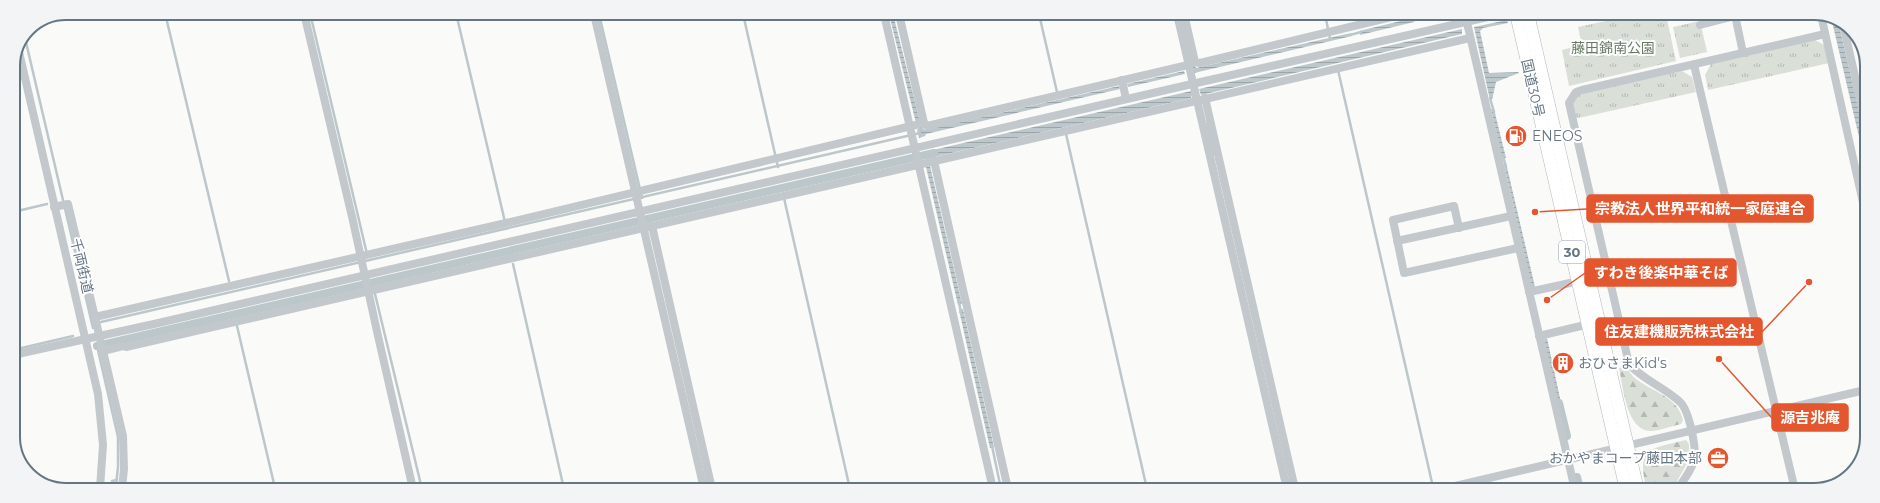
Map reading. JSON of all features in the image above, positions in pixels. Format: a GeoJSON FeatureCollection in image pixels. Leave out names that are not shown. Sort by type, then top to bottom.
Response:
{"type":"FeatureCollection","features":[{"type":"Feature","properties":{"kind":"highway","name":"国道30号"},"geometry":{"type":"LineString","coordinates":[[1517,20],[1589,324],[1622,446],[1635,483]]}},
{"type":"Feature","properties":{"kind":"highway","name":"国道30号"},"geometry":{"type":"LineString","coordinates":[[1529,20],[1622,446],[1625,483]]}},
{"type":"Feature","properties":{"kind":"street"},"geometry":{"type":"LineString","coordinates":[[306,20],[364,258],[367,284],[412,483]]}},
{"type":"Feature","properties":{"kind":"street"},"geometry":{"type":"LineString","coordinates":[[596,20],[639,194],[696,434],[710,483]]}},
{"type":"Feature","properties":{"kind":"street"},"geometry":{"type":"LineString","coordinates":[[886,20],[916,128],[960,307],[993,451],[1006,483]]}},
{"type":"Feature","properties":{"kind":"street"},"geometry":{"type":"LineString","coordinates":[[900,20],[916,128]]}},
{"type":"Feature","properties":{"kind":"street"},"geometry":{"type":"LineString","coordinates":[[1179,20],[1196,94],[1217,167],[1280,443],[1286,483]]}},
{"type":"Feature","properties":{"kind":"street"},"geometry":{"type":"LineString","coordinates":[[1185,20],[1190,65]]}},
{"type":"Feature","properties":{"kind":"street"},"geometry":{"type":"LineString","coordinates":[[95,317],[364,258],[505,223],[639,194],[776,159],[1123,85],[1200,62],[1380,20]]}},
{"type":"Feature","properties":{"kind":"street"},"geometry":{"type":"LineString","coordinates":[[20,352],[86,338],[102,344],[123,346],[126,348],[367,284],[923,159],[1126,99],[1196,94],[1458,20]]}},
{"type":"Feature","properties":{"kind":"street"},"geometry":{"type":"LineString","coordinates":[[1466,20],[1512,216],[1518,248],[1542,335],[1573,483]]}},
{"type":"Feature","properties":{"kind":"street"},"geometry":{"type":"LineString","coordinates":[[1700,25],[1718,20]]}},
{"type":"Feature","properties":{"kind":"street"},"geometry":{"type":"LineString","coordinates":[[1736,20],[1743,53]]}},
{"type":"Feature","properties":{"kind":"street"},"geometry":{"type":"LineString","coordinates":[[1822,21],[1860,189]]}},
{"type":"Feature","properties":{"kind":"street"},"geometry":{"type":"LineString","coordinates":[[1844,32],[1860,100]]}},
{"type":"Feature","properties":{"kind":"street"},"geometry":{"type":"LineString","coordinates":[[1681,483],[1694,461],[1696,451],[1687,411],[1682,403],[1660,386],[1639,375],[1629,364],[1569,103],[1576,92],[1582,90],[1825,34]]}},
{"type":"Feature","properties":{"kind":"street"},"geometry":{"type":"LineString","coordinates":[[102,344],[923,159],[1196,94],[1470,38]]}},
{"type":"Feature","properties":{"kind":"street","name":"千両街道"},"geometry":{"type":"LineString","coordinates":[[20,64],[61,205],[98,394],[103,460],[101,483]]}},
{"type":"Feature","properties":{"kind":"street"},"geometry":{"type":"LineString","coordinates":[[1694,64],[1793,483]]}},
{"type":"Feature","properties":{"kind":"street"},"geometry":{"type":"LineString","coordinates":[[1123,85],[1126,99]]}},
{"type":"Feature","properties":{"kind":"street"},"geometry":{"type":"LineString","coordinates":[[923,159],[960,307],[993,451],[993,483]]}},
{"type":"Feature","properties":{"kind":"street"},"geometry":{"type":"LineString","coordinates":[[61,205],[68,204],[123,436],[122,483]]}},
{"type":"Feature","properties":{"kind":"street"},"geometry":{"type":"LineString","coordinates":[[1459,228],[1454,206],[1393,220],[1404,273],[1518,248]]}},
{"type":"Feature","properties":{"kind":"street"},"geometry":{"type":"LineString","coordinates":[[1397,241],[1512,216]]}},
{"type":"Feature","properties":{"kind":"street"},"geometry":{"type":"LineString","coordinates":[[1529,292],[1579,281]]}},
{"type":"Feature","properties":{"kind":"street"},"geometry":{"type":"LineString","coordinates":[[1542,335],[1589,324]]}},
{"type":"Feature","properties":{"kind":"street"},"geometry":{"type":"LineString","coordinates":[[1475,483],[1622,446],[1860,391]]}},
{"type":"Feature","properties":{"kind":"street"},"geometry":{"type":"LineString","coordinates":[[696,434],[703,483]]}},
{"type":"Feature","properties":{"kind":"street"},"geometry":{"type":"LineString","coordinates":[[1280,443],[1294,483]]}},
{"type":"Feature","properties":{"kind":"green space","name":"藤田錦南公園"},"geometry":{"type":"Polygon","coordinates":[[[1611,20],[1667,20],[1676,61],[1569,86],[1562,50],[1582,45],[1578,27],[1611,20]]]}},
{"type":"Feature","properties":{"kind":"green space"},"geometry":{"type":"Polygon","coordinates":[[[1700,21],[1707,52],[1680,58],[1673,27],[1700,21]]]}},
{"type":"Feature","properties":{"kind":"green space"},"geometry":{"type":"Polygon","coordinates":[[[1815,40],[1824,45],[1829,63],[1708,90],[1705,75],[1711,64],[1815,40]]]}},
{"type":"Feature","properties":{"kind":"green space"},"geometry":{"type":"Polygon","coordinates":[[[1682,71],[1692,77],[1696,92],[1574,119],[1571,104],[1579,94],[1682,71]]]}},
{"type":"Feature","properties":{"kind":"green space"},"geometry":{"type":"Polygon","coordinates":[[[1626,367],[1636,379],[1670,400],[1676,406],[1683,420],[1681,424],[1650,431],[1642,429],[1636,423],[1627,406],[1619,368],[1626,367]]]}},
{"type":"Feature","properties":{"kind":"green space"},"geometry":{"type":"Polygon","coordinates":[[[1686,440],[1689,444],[1689,460],[1676,483],[1646,483],[1643,465],[1645,458],[1648,452],[1654,448],[1686,440]]]}},
{"type":"Feature","properties":{"kind":"shaded area"},"geometry":{"type":"Polygon","coordinates":[[[890,20],[894,20],[920,122],[916,123],[890,20]]]}},
{"type":"Feature","properties":{"kind":"shaded area"},"geometry":{"type":"Polygon","coordinates":[[[1405,20],[1414,20],[1414,22],[1360,35],[1359,31],[1405,20]]]}},
{"type":"Feature","properties":{"kind":"shaded area"},"geometry":{"type":"Polygon","coordinates":[[[1507,20],[1508,23],[1483,28],[1480,31],[1489,73],[1519,73],[1496,82],[1492,100],[1490,100],[1474,27],[1507,20]]]}},
{"type":"Feature","properties":{"kind":"shaded area"},"geometry":{"type":"Polygon","coordinates":[[[1833,25],[1840,29],[1860,115],[1860,141],[1833,25]]]}},
{"type":"Feature","properties":{"kind":"shaded area"},"geometry":{"type":"Polygon","coordinates":[[[1462,29],[1462,34],[1201,95],[1199,89],[1462,29]]]}},
{"type":"Feature","properties":{"kind":"shaded area"},"geometry":{"type":"Polygon","coordinates":[[[1351,33],[1352,36],[1194,73],[1191,65],[1194,64],[1196,68],[1351,33]]]}},
{"type":"Feature","properties":{"kind":"shaded area"},"geometry":{"type":"Polygon","coordinates":[[[1184,71],[1185,74],[1128,87],[1127,84],[1184,71]]]}},
{"type":"Feature","properties":{"kind":"shaded area"},"geometry":{"type":"Polygon","coordinates":[[[1119,86],[1120,89],[926,134],[925,136],[919,138],[917,130],[921,126],[925,130],[1119,86]]]}},
{"type":"Feature","properties":{"kind":"shaded area"},"geometry":{"type":"Polygon","coordinates":[[[1191,91],[1191,98],[925,159],[923,154],[924,152],[1191,91]]]}},
{"type":"Feature","properties":{"kind":"shaded area"},"geometry":{"type":"Polygon","coordinates":[[[1491,109],[1494,109],[1506,158],[1502,158],[1491,109]]]}},
{"type":"Feature","properties":{"kind":"shaded area"},"geometry":{"type":"Polygon","coordinates":[[[1506,163],[1535,287],[1532,288],[1504,165],[1506,163]]]}},
{"type":"Feature","properties":{"kind":"shaded area"},"geometry":{"type":"Polygon","coordinates":[[[930,166],[962,304],[958,305],[926,167],[930,166]]]}},
{"type":"Feature","properties":{"kind":"shaded area"},"geometry":{"type":"Polygon","coordinates":[[[963,309],[994,447],[990,448],[959,310],[963,309]]]}},
{"type":"Feature","properties":{"kind":"shaded area"},"geometry":{"type":"Polygon","coordinates":[[[1547,338],[1563,412],[1560,413],[1544,339],[1547,338]]]}},
{"type":"Feature","properties":{"kind":"waterway"},"geometry":{"type":"LineString","coordinates":[[167,20],[229,281]]}},
{"type":"Feature","properties":{"kind":"waterway"},"geometry":{"type":"LineString","coordinates":[[312,20],[367,254]]}},
{"type":"Feature","properties":{"kind":"waterway"},"geometry":{"type":"LineString","coordinates":[[458,20],[505,222]]}},
{"type":"Feature","properties":{"kind":"waterway"},"geometry":{"type":"LineString","coordinates":[[600,20],[642,198]]}},
{"type":"Feature","properties":{"kind":"waterway"},"geometry":{"type":"LineString","coordinates":[[744,20],[778,167]]}},
{"type":"Feature","properties":{"kind":"waterway"},"geometry":{"type":"LineString","coordinates":[[1040,20],[1057,92]]}},
{"type":"Feature","properties":{"kind":"waterway"},"geometry":{"type":"LineString","coordinates":[[1326,20],[1330,39]]}},
{"type":"Feature","properties":{"kind":"waterway"},"geometry":{"type":"LineString","coordinates":[[1410,21],[1414,20]]}},
{"type":"Feature","properties":{"kind":"waterway"},"geometry":{"type":"LineString","coordinates":[[1350,35],[1361,32]]}},
{"type":"Feature","properties":{"kind":"waterway"},"geometry":{"type":"LineString","coordinates":[[26,44],[93,328]]}},
{"type":"Feature","properties":{"kind":"waterway"},"geometry":{"type":"LineString","coordinates":[[1338,70],[1432,483]]}},
{"type":"Feature","properties":{"kind":"waterway"},"geometry":{"type":"LineString","coordinates":[[1490,98],[1494,112]]}},
{"type":"Feature","properties":{"kind":"waterway"},"geometry":{"type":"LineString","coordinates":[[1206,124],[1214,154]]}},
{"type":"Feature","properties":{"kind":"waterway"},"geometry":{"type":"LineString","coordinates":[[101,322],[920,133]]}},
{"type":"Feature","properties":{"kind":"waterway"},"geometry":{"type":"LineString","coordinates":[[1066,134],[1146,483]]}},
{"type":"Feature","properties":{"kind":"waterway"},"geometry":{"type":"LineString","coordinates":[[97,346],[934,153]]}},
{"type":"Feature","properties":{"kind":"waterway"},"geometry":{"type":"LineString","coordinates":[[1503,156],[1506,167]]}},
{"type":"Feature","properties":{"kind":"waterway"},"geometry":{"type":"LineString","coordinates":[[784,198],[849,483]]}},
{"type":"Feature","properties":{"kind":"waterway"},"geometry":{"type":"LineString","coordinates":[[20,210],[47,204]]}},
{"type":"Feature","properties":{"kind":"waterway"},"geometry":{"type":"LineString","coordinates":[[647,219],[648,223]]}},
{"type":"Feature","properties":{"kind":"waterway"},"geometry":{"type":"LineString","coordinates":[[513,264],[563,483]]}},
{"type":"Feature","properties":{"kind":"waterway"},"geometry":{"type":"LineString","coordinates":[[373,283],[374,287]]}},
{"type":"Feature","properties":{"kind":"waterway"},"geometry":{"type":"LineString","coordinates":[[375,294],[421,483]]}},
{"type":"Feature","properties":{"kind":"waterway"},"geometry":{"type":"LineString","coordinates":[[959,302],[961,313]]}},
{"type":"Feature","properties":{"kind":"waterway"},"geometry":{"type":"LineString","coordinates":[[237,326],[274,483]]}},
{"type":"Feature","properties":{"kind":"waterway"},"geometry":{"type":"LineString","coordinates":[[20,348],[73,336]]}},
{"type":"Feature","properties":{"kind":"waterway"},"geometry":{"type":"LineString","coordinates":[[97,346],[118,437],[116,483]]}},
{"type":"Feature","properties":{"kind":"waterway"},"geometry":{"type":"LineString","coordinates":[[1559,403],[1567,436]]}},
{"type":"Feature","properties":{"kind":"waterway"},"geometry":{"type":"LineString","coordinates":[[992,446],[1000,483]]}},
{"type":"Feature","properties":{"kind":"waterway"},"geometry":{"type":"LineString","coordinates":[[1577,477],[1578,483]]}},
{"type":"Feature","properties":{"kind":"waterway"},"geometry":{"type":"LineString","coordinates":[[112,481],[117,480]]}},
{"type":"Feature","properties":{"kind":"place","name":"ENEOS"},"geometry":{"type":"Point","coordinates":[1516,136]}},
{"type":"Feature","properties":{"kind":"place","name":"宗教法人世界平和統一家庭連合"},"geometry":{"type":"Point","coordinates":[1535,212]}},
{"type":"Feature","properties":{"kind":"place","name":"住友建機販売株式会社"},"geometry":{"type":"Point","coordinates":[1809,282]}},
{"type":"Feature","properties":{"kind":"place","name":"すわき後楽中華そば"},"geometry":{"type":"Point","coordinates":[1547,300]}},
{"type":"Feature","properties":{"kind":"place","name":"源吉兆庵"},"geometry":{"type":"Point","coordinates":[1719,359]}},
{"type":"Feature","properties":{"kind":"place","name":"おひさまKid's"},"geometry":{"type":"Point","coordinates":[1563,363]}},
{"type":"Feature","properties":{"kind":"place","name":"おかやまコープ藤田本部"},"geometry":{"type":"Point","coordinates":[1718,458]}}]}
